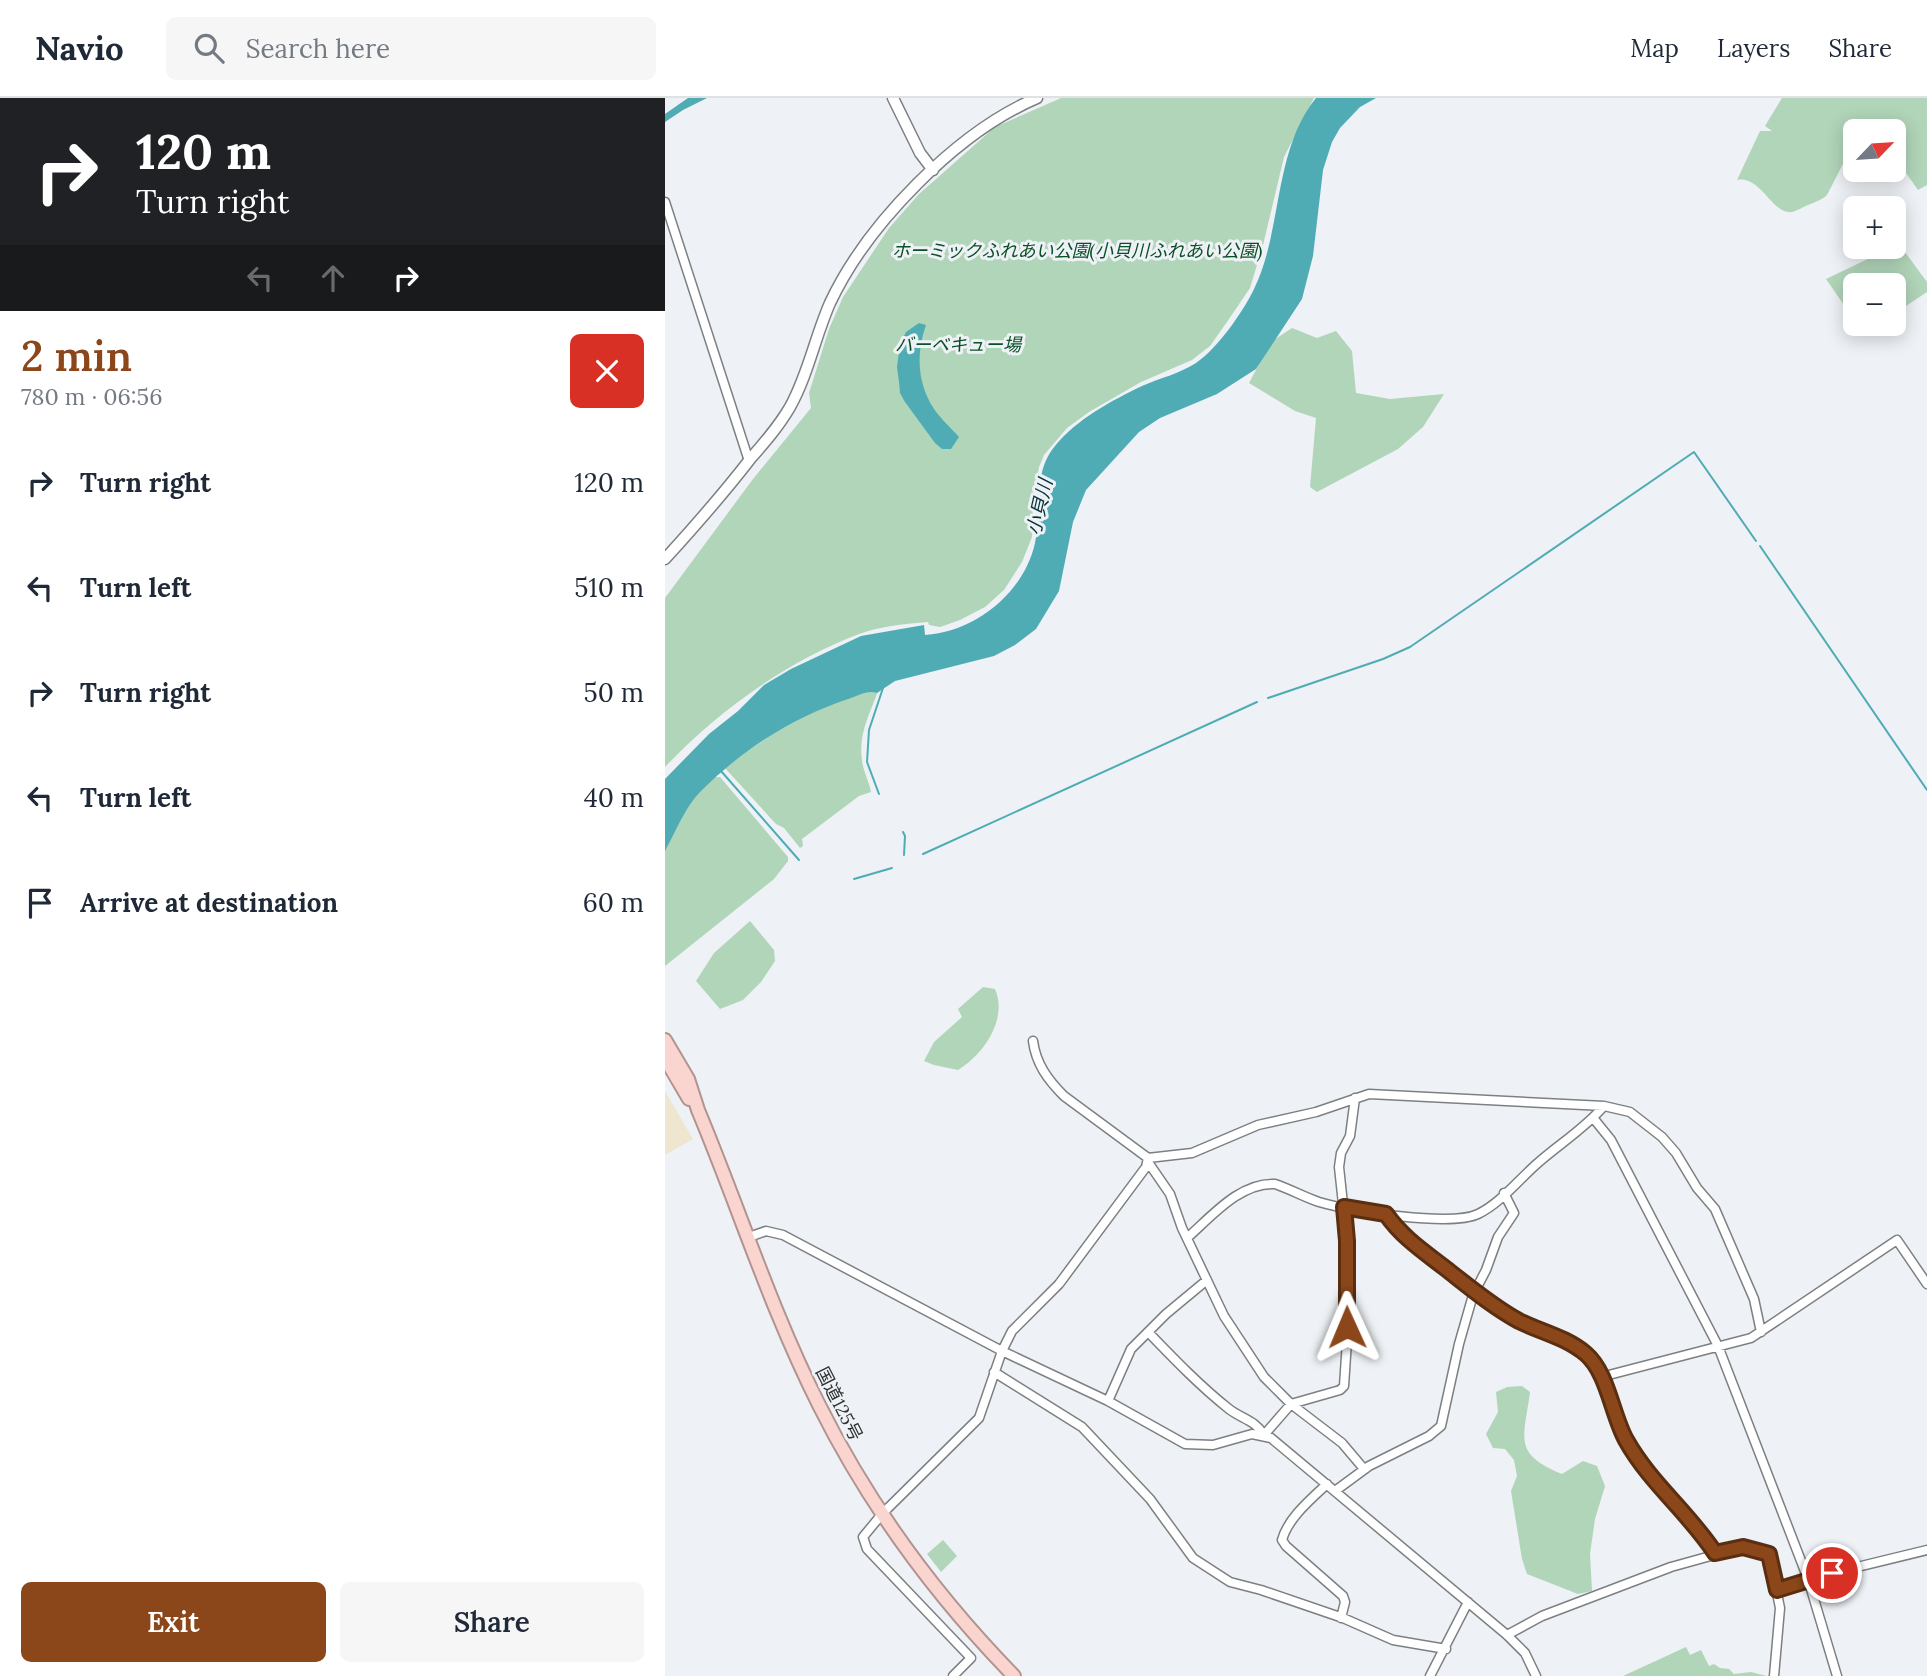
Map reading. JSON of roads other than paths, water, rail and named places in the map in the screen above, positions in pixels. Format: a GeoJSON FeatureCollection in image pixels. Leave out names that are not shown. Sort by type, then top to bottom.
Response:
{"type":"FeatureCollection","features":[{"type":"Feature","properties":{"kind":"highway","name":"国道125号"},"geometry":{"type":"LineString","coordinates":[[665,1040],[688,1079],[785,1329],[818,1403],[857,1476],[945,1599],[1014,1676]]}},
{"type":"Feature","properties":{"kind":"highway","name":"国道125号"},"geometry":{"type":"LineString","coordinates":[[665,1058],[698,1110]]}},
{"type":"Feature","properties":{"kind":"street"},"geometry":{"type":"LineString","coordinates":[[893,98],[920,153],[933,170]]}},
{"type":"Feature","properties":{"kind":"street"},"geometry":{"type":"LineString","coordinates":[[665,559],[749,461],[790,405],[819,329],[845,276],[895,209],[933,170],[992,121],[1037,98]]}},
{"type":"Feature","properties":{"kind":"street"},"geometry":{"type":"LineString","coordinates":[[665,202],[749,461]]}},
{"type":"Feature","properties":{"kind":"street"},"geometry":{"type":"LineString","coordinates":[[1033,1041],[1041,1068],[1054,1086],[1148,1160],[1170,1194],[1187,1238],[1224,1316],[1262,1375],[1291,1404],[1342,1443],[1364,1469]]}},
{"type":"Feature","properties":{"kind":"street"},"geometry":{"type":"LineString","coordinates":[[953,1676],[971,1658],[865,1544],[863,1537],[979,1418],[1002,1351],[1014,1327],[1059,1284],[1148,1160],[1192,1153],[1258,1125],[1316,1112],[1377,1093],[1475,1101],[1604,1106],[1630,1112],[1662,1137],[1715,1209],[1753,1299],[1761,1332]]}},
{"type":"Feature","properties":{"kind":"street"},"geometry":{"type":"LineString","coordinates":[[1264,1435],[1291,1404],[1340,1390],[1345,1383],[1347,1312],[1344,1207],[1339,1160],[1350,1136],[1355,1098]]}},
{"type":"Feature","properties":{"kind":"street"},"geometry":{"type":"LineString","coordinates":[[1187,1238],[1232,1199],[1261,1185],[1275,1184],[1318,1201],[1386,1214],[1447,1219],[1467,1217],[1491,1206],[1556,1147],[1594,1119],[1604,1106]]}},
{"type":"Feature","properties":{"kind":"street"},"geometry":{"type":"LineString","coordinates":[[1594,1119],[1611,1140],[1718,1346],[1808,1579],[1837,1676]]}},
{"type":"Feature","properties":{"kind":"street"},"geometry":{"type":"LineString","coordinates":[[1335,1491],[1364,1469],[1429,1436],[1441,1426],[1461,1336],[1475,1291],[1491,1259],[1498,1237],[1514,1213],[1504,1193]]}},
{"type":"Feature","properties":{"kind":"street"},"geometry":{"type":"LineString","coordinates":[[1386,1214],[1411,1242],[1516,1320],[1565,1340],[1590,1358],[1601,1377],[1621,1430],[1639,1461],[1696,1526],[1715,1553]]}},
{"type":"Feature","properties":{"kind":"street"},"geometry":{"type":"LineString","coordinates":[[749,1237],[770,1231],[783,1234],[1002,1351],[1108,1401],[1188,1445],[1207,1445],[1252,1434],[1264,1435]]}},
{"type":"Feature","properties":{"kind":"street"},"geometry":{"type":"LineString","coordinates":[[1601,1377],[1751,1338],[1897,1240],[1927,1284]]}},
{"type":"Feature","properties":{"kind":"street"},"geometry":{"type":"LineString","coordinates":[[1108,1401],[1128,1353],[1166,1314],[1207,1280]]}},
{"type":"Feature","properties":{"kind":"street"},"geometry":{"type":"LineString","coordinates":[[1148,1332],[1208,1391],[1235,1413],[1252,1421],[1264,1435],[1283,1447],[1507,1635],[1525,1653],[1536,1676]]}},
{"type":"Feature","properties":{"kind":"street"},"geometry":{"type":"LineString","coordinates":[[994,1372],[1082,1427],[1150,1499],[1193,1558],[1230,1582],[1341,1618],[1393,1640],[1445,1649]]}},
{"type":"Feature","properties":{"kind":"street"},"geometry":{"type":"LineString","coordinates":[[1327,1484],[1299,1513],[1282,1539],[1286,1546],[1343,1596],[1345,1602],[1341,1618]]}},
{"type":"Feature","properties":{"kind":"street"},"geometry":{"type":"LineString","coordinates":[[1507,1635],[1542,1616],[1671,1567],[1743,1547],[1769,1554],[1777,1590],[1780,1624],[1774,1676]]}},
{"type":"Feature","properties":{"kind":"street"},"geometry":{"type":"LineString","coordinates":[[1777,1590],[1808,1579],[1927,1550]]}},
{"type":"Feature","properties":{"kind":"street"},"geometry":{"type":"LineString","coordinates":[[1430,1676],[1468,1602]]}},
{"type":"Feature","properties":{"kind":"water"},"geometry":{"type":"Polygon","coordinates":[[[688,98],[707,98],[665,122],[665,114],[688,98]]]}},
{"type":"Feature","properties":{"kind":"water","name":"小貝川"},"geometry":{"type":"Polygon","coordinates":[[[1316,98],[1376,98],[1360,107],[1340,128],[1332,142],[1323,170],[1313,256],[1302,299],[1256,369],[1217,394],[1160,418],[1139,432],[1086,490],[1073,522],[1059,591],[1036,629],[1015,645],[994,656],[895,681],[877,693],[864,693],[830,705],[790,724],[734,761],[695,797],[665,851],[665,779],[709,734],[738,711],[764,685],[791,669],[861,636],[924,625],[925,635],[962,626],[995,607],[1009,593],[1029,561],[1035,543],[1040,480],[1055,446],[1074,427],[1107,404],[1196,363],[1221,339],[1243,308],[1263,266],[1292,142],[1302,119],[1316,98]]]}},
{"type":"Feature","properties":{"kind":"water"},"geometry":{"type":"Polygon","coordinates":[[[919,323],[926,325],[921,346],[921,378],[934,409],[959,437],[951,449],[942,449],[935,443],[900,393],[897,367],[900,344],[906,332],[919,323]]]}},
{"type":"Feature","properties":{"kind":"waterway"},"geometry":{"type":"LineString","coordinates":[[1268,698],[1383,659],[1410,647],[1694,452],[1756,541]]}},
{"type":"Feature","properties":{"kind":"waterway"},"geometry":{"type":"LineString","coordinates":[[1760,546],[1927,790]]}},
{"type":"Feature","properties":{"kind":"waterway"},"geometry":{"type":"LineString","coordinates":[[879,794],[867,762],[869,730],[883,688]]}},
{"type":"Feature","properties":{"kind":"waterway"},"geometry":{"type":"LineString","coordinates":[[923,854],[1257,702]]}},
{"type":"Feature","properties":{"kind":"waterway"},"geometry":{"type":"LineString","coordinates":[[721,771],[799,860]]}},
{"type":"Feature","properties":{"kind":"waterway"},"geometry":{"type":"LineString","coordinates":[[903,832],[904,855]]}},
{"type":"Feature","properties":{"kind":"waterway"},"geometry":{"type":"LineString","coordinates":[[854,879],[892,868]]}},
{"type":"Feature","properties":{"kind":"park label","name":"ホーミックふれあい公園(小貝川ふれあい公園)"},"geometry":{"type":"Point","coordinates":[1077,251]}},
{"type":"Feature","properties":{"kind":"park label","name":"バーベキュー場"},"geometry":{"type":"Point","coordinates":[958,345]}}]}
